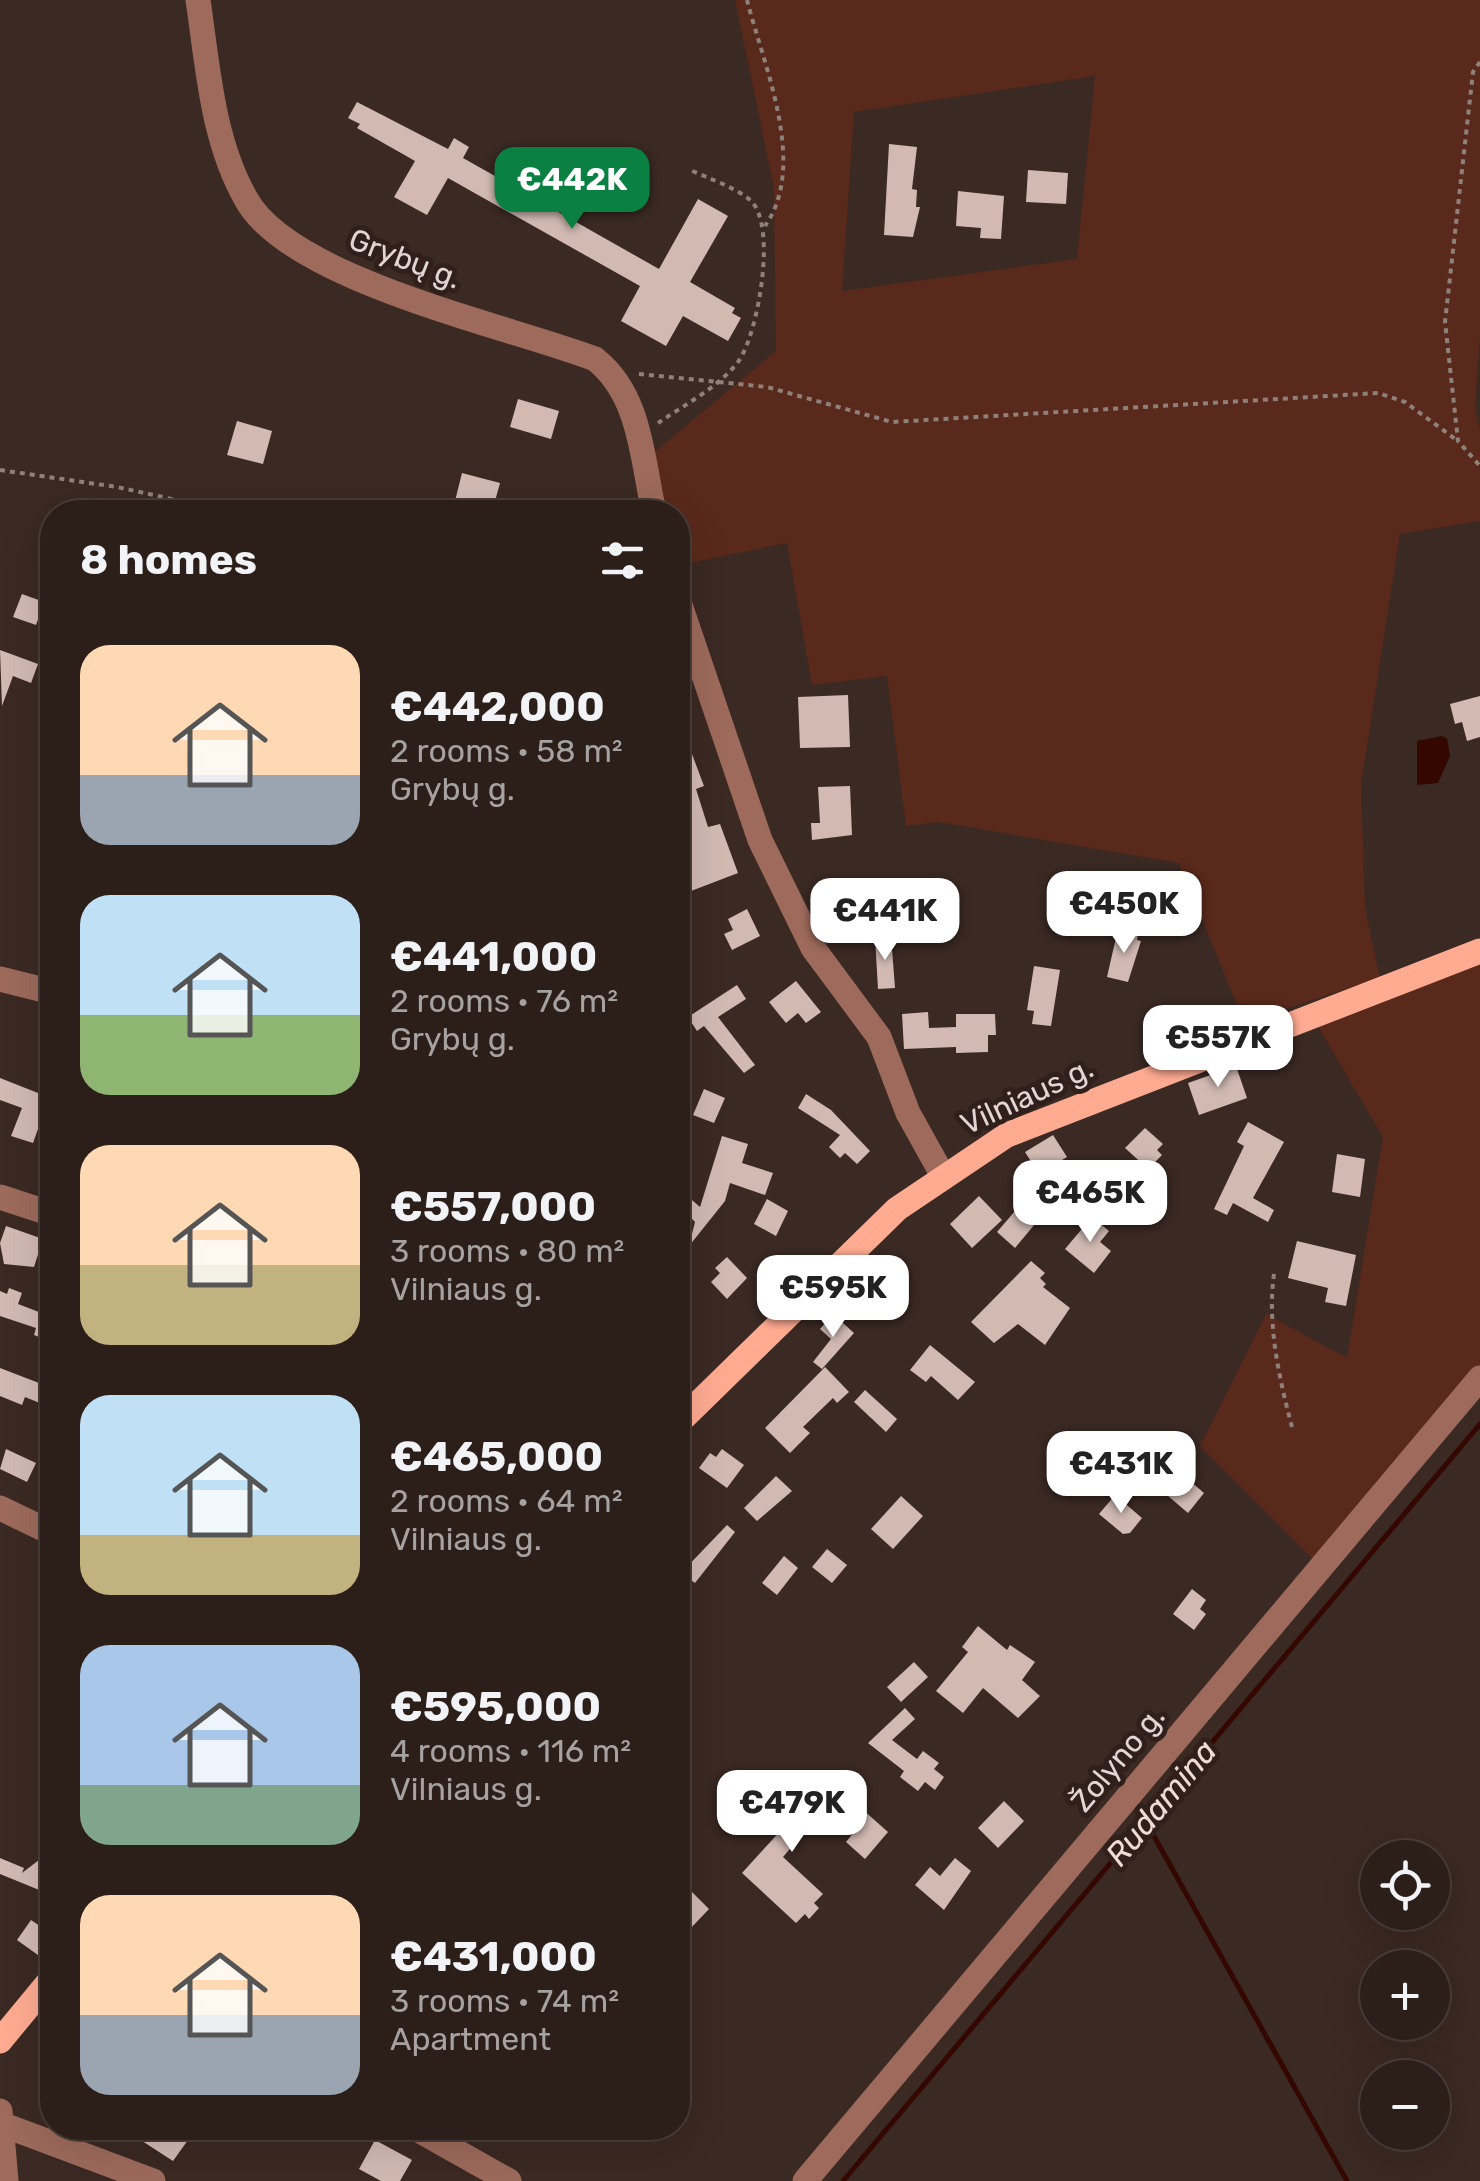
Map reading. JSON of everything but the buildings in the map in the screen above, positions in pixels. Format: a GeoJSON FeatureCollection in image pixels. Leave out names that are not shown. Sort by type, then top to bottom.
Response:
{"type":"FeatureCollection","features":[{"type":"Feature","properties":{"kind":"main road","name":"Vilniaus g."},"geometry":{"type":"LineString","coordinates":[[690,1411],[850,1252],[942,1174],[1007,1135],[1480,951]]}},
{"type":"Feature","properties":{"kind":"main road"},"geometry":{"type":"LineString","coordinates":[[0,2041],[40,1993]]}},
{"type":"Feature","properties":{"kind":"street","name":"Grybų g."},"geometry":{"type":"LineString","coordinates":[[198,0],[221,140],[248,204],[272,229],[335,268],[563,347],[611,372]]}},
{"type":"Feature","properties":{"kind":"street"},"geometry":{"type":"LineString","coordinates":[[611,372],[630,406],[651,500]]}},
{"type":"Feature","properties":{"kind":"street"},"geometry":{"type":"LineString","coordinates":[[690,634],[760,840],[813,948],[879,1037],[908,1113],[942,1174]]}},
{"type":"Feature","properties":{"kind":"street"},"geometry":{"type":"LineString","coordinates":[[0,979],[40,989]]}},
{"type":"Feature","properties":{"kind":"street"},"geometry":{"type":"LineString","coordinates":[[0,1197],[40,1210]]}},
{"type":"Feature","properties":{"kind":"street","name":"Žolyno g."},"geometry":{"type":"LineString","coordinates":[[805,2181],[1480,1378]]}},
{"type":"Feature","properties":{"kind":"street"},"geometry":{"type":"LineString","coordinates":[[0,1508],[40,1527]]}},
{"type":"Feature","properties":{"kind":"street"},"geometry":{"type":"LineString","coordinates":[[0,2110],[6,2181]]}},
{"type":"Feature","properties":{"kind":"street"},"geometry":{"type":"LineString","coordinates":[[1,2124],[40,2139]]}},
{"type":"Feature","properties":{"kind":"street"},"geometry":{"type":"LineString","coordinates":[[44,2140],[153,2181]]}},
{"type":"Feature","properties":{"kind":"street"},"geometry":{"type":"LineString","coordinates":[[437,2140],[509,2181]]}},
{"type":"Feature","properties":{"kind":"path"},"geometry":{"type":"LineString","coordinates":[[638,436],[736,364],[754,326],[763,228],[782,191],[785,150],[747,0]]}},
{"type":"Feature","properties":{"kind":"path"},"geometry":{"type":"LineString","coordinates":[[1458,441],[1445,322],[1473,72],[1480,62]]}},
{"type":"Feature","properties":{"kind":"path"},"geometry":{"type":"LineString","coordinates":[[688,168],[750,200],[763,228]]}},
{"type":"Feature","properties":{"kind":"path"},"geometry":{"type":"LineString","coordinates":[[611,372],[768,388],[892,422],[967,421],[1378,393],[1405,402],[1458,441],[1480,466]]}},
{"type":"Feature","properties":{"kind":"path"},"geometry":{"type":"LineString","coordinates":[[0,470],[177,500]]}},
{"type":"Feature","properties":{"kind":"path"},"geometry":{"type":"LineString","coordinates":[[1274,1274],[1270,1300],[1280,1383],[1292,1426]]}},
{"type":"Feature","properties":{"kind":"shaded area"},"geometry":{"type":"Polygon","coordinates":[[[735,0],[1480,0],[1480,335],[1475,408],[1480,430],[1480,521],[1400,534],[1361,784],[1365,908],[1380,978],[1244,1022],[1179,863],[939,822],[906,826],[887,676],[812,685],[787,543],[690,563],[690,500],[664,500],[653,453],[776,351],[774,188],[735,0]],[[1095,76],[854,112],[842,291],[1077,259],[1095,76]]]}},
{"type":"Feature","properties":{"kind":"shaded area"},"geometry":{"type":"Polygon","coordinates":[[[1447,738],[1450,756],[1438,783],[1417,785],[1417,741],[1447,738]]]}},
{"type":"Feature","properties":{"kind":"shaded area"},"geometry":{"type":"Polygon","coordinates":[[[1480,962],[1480,1371],[1317,1563],[1200,1446],[1266,1314],[1347,1358],[1383,1137],[1316,1023],[1480,962]]]}},
{"type":"Feature","properties":{"kind":"waterway","name":"Rudamina"},"geometry":{"type":"LineString","coordinates":[[843,2181],[1480,1424]]}},
{"type":"Feature","properties":{"kind":"waterway"},"geometry":{"type":"LineString","coordinates":[[1146,1822],[1347,2181]]}}]}
